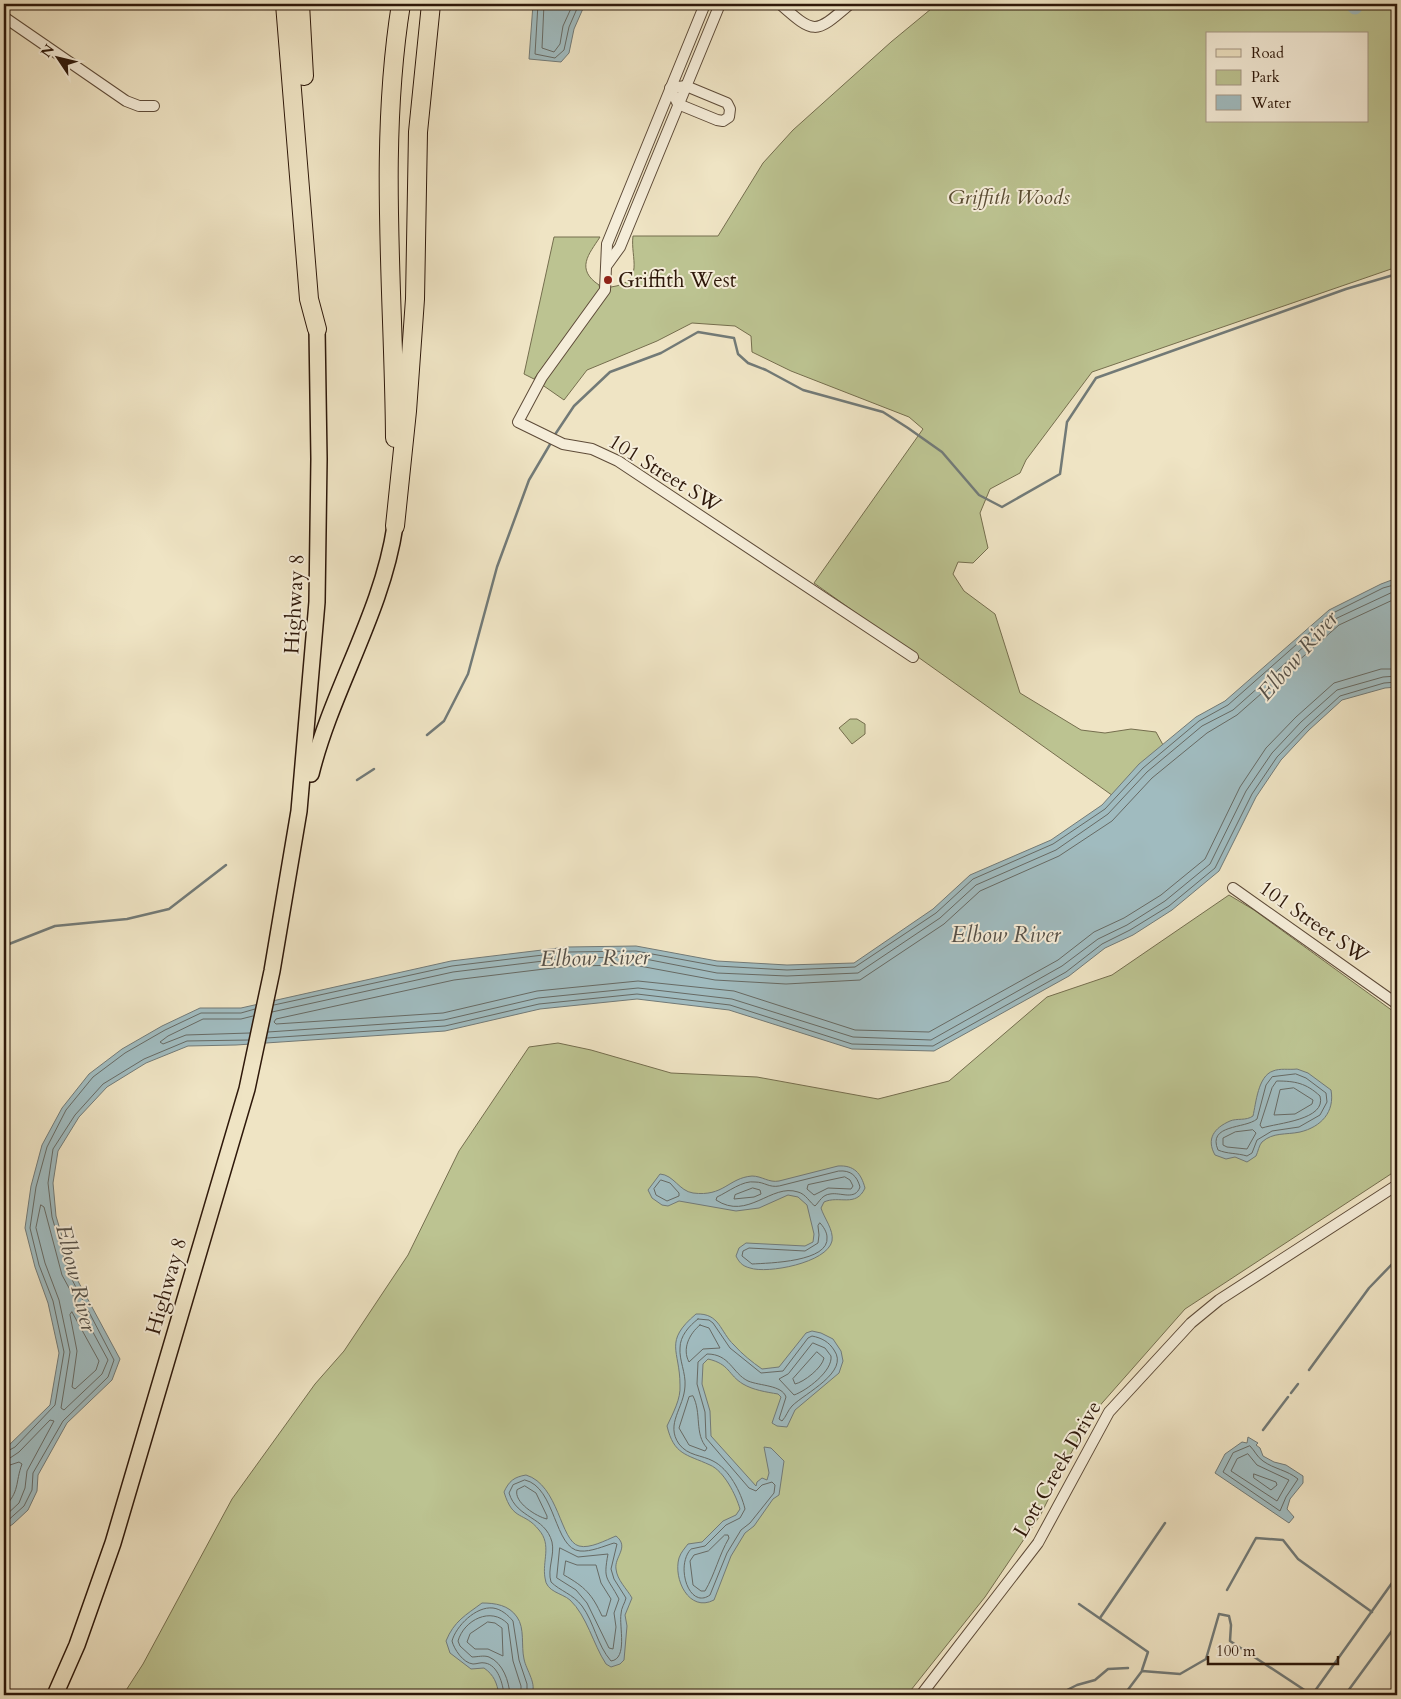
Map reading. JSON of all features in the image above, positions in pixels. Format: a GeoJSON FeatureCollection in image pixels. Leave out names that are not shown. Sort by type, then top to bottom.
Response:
{"type":"FeatureCollection","features":[{"type":"Feature","properties":{"kind":"highway"},"geometry":{"type":"LineString","coordinates":[[285,4],[309,299],[317,329]]}},
{"type":"Feature","properties":{"kind":"highway"},"geometry":{"type":"LineString","coordinates":[[300,4],[317,329]]}},
{"type":"Feature","properties":{"kind":"highway"},"geometry":{"type":"LineString","coordinates":[[395,526],[389,125],[394,46],[401,4]]}},
{"type":"Feature","properties":{"kind":"highway"},"geometry":{"type":"LineString","coordinates":[[395,526],[407,411],[413,327],[418,132],[431,4]]}},
{"type":"Feature","properties":{"kind":"main road","name":"Highway 8"},"geometry":{"type":"LineString","coordinates":[[55,1695],[77,1645],[113,1543],[246,1089],[272,971],[288,881],[303,777],[317,602],[319,459],[317,329]]}},
{"type":"Feature","properties":{"kind":"main road","name":"Highway 8"},"geometry":{"type":"LineString","coordinates":[[288,881],[316,753],[379,593],[391,551],[395,526]]}},
{"type":"Feature","properties":{"kind":"street"},"geometry":{"type":"LineString","coordinates":[[607,265],[607,244],[705,4]]}},
{"type":"Feature","properties":{"kind":"street"},"geometry":{"type":"LineString","coordinates":[[607,265],[620,247],[720,4]]}},
{"type":"Feature","properties":{"kind":"street"},"geometry":{"type":"LineString","coordinates":[[780,4],[802,23],[814,28],[825,26],[850,4]]}},
{"type":"Feature","properties":{"kind":"street"},"geometry":{"type":"LineString","coordinates":[[4,17],[126,101],[139,106],[154,106]]}},
{"type":"Feature","properties":{"kind":"street"},"geometry":{"type":"LineString","coordinates":[[686,86],[727,104],[730,109],[730,115],[726,120],[720,121],[678,104],[670,88],[686,86]]}},
{"type":"Feature","properties":{"kind":"street","name":"101 Street SW"},"geometry":{"type":"LineString","coordinates":[[607,265],[605,290],[542,377],[518,422],[558,442],[592,449],[618,461],[913,657]]}},
{"type":"Feature","properties":{"kind":"street","name":"101 Street SW"},"geometry":{"type":"LineString","coordinates":[[1233,888],[1397,1004]]}},
{"type":"Feature","properties":{"kind":"street","name":"Lott Creek Drive"},"geometry":{"type":"LineString","coordinates":[[921,1695],[1038,1542],[1109,1412],[1179,1337],[1219,1300],[1397,1185]]}},
{"type":"Feature","properties":{"kind":"green space","name":"Griffith Woods"},"geometry":{"type":"Polygon","coordinates":[[[937,4],[1397,4],[1397,267],[1092,372],[1026,460],[1020,473],[990,489],[980,513],[988,548],[973,563],[958,562],[953,574],[964,591],[995,614],[1020,693],[1081,730],[1105,733],[1131,729],[1156,732],[1169,756],[1137,813],[814,583],[923,429],[909,417],[791,371],[752,352],[751,336],[735,326],[692,323],[657,341],[587,370],[564,400],[541,384],[611,287],[629,280],[633,274],[633,236],[718,236],[763,163],[793,130],[891,42],[937,4]]]}},
{"type":"Feature","properties":{"kind":"green space"},"geometry":{"type":"Polygon","coordinates":[[[554,237],[600,237],[586,261],[586,267],[587,273],[599,285],[600,289],[534,379],[524,374],[554,237]]]}},
{"type":"Feature","properties":{"kind":"green space"},"geometry":{"type":"Polygon","coordinates":[[[850,719],[857,719],[865,724],[865,734],[852,744],[839,728],[850,719]]]}},
{"type":"Feature","properties":{"kind":"green space"},"geometry":{"type":"Polygon","coordinates":[[[1229,895],[1254,910],[1397,1014],[1397,1170],[1185,1309],[1088,1419],[1041,1514],[985,1597],[907,1695],[123,1695],[143,1664],[232,1499],[315,1384],[344,1351],[408,1255],[459,1151],[529,1047],[558,1043],[591,1050],[671,1073],[757,1077],[878,1099],[949,1081],[1047,997],[1112,975],[1229,895]]]}},
{"type":"Feature","properties":{"kind":"water"},"geometry":{"type":"Polygon","coordinates":[[[533,4],[585,4],[574,29],[569,53],[561,62],[529,59],[533,4]]]}},
{"type":"Feature","properties":{"kind":"water","name":"Elbow River"},"geometry":{"type":"Polygon","coordinates":[[[1397,578],[1397,687],[1385,688],[1342,700],[1309,730],[1281,760],[1256,797],[1219,871],[1172,910],[1133,935],[1105,948],[1069,976],[934,1051],[852,1049],[729,1010],[637,999],[540,1009],[445,1031],[236,1045],[188,1046],[146,1063],[107,1087],[79,1117],[58,1151],[53,1183],[56,1216],[72,1270],[120,1359],[112,1380],[67,1423],[38,1475],[37,1491],[28,1510],[4,1530],[4,1450],[50,1405],[59,1353],[48,1303],[35,1267],[25,1228],[31,1186],[42,1145],[62,1108],[89,1074],[122,1049],[162,1026],[200,1008],[241,1008],[451,961],[567,947],[636,946],[717,961],[787,965],[854,963],[933,909],[970,875],[1051,840],[1102,805],[1139,764],[1196,717],[1225,701],[1329,610],[1397,578]]]}},
{"type":"Feature","properties":{"kind":"water"},"geometry":{"type":"Polygon","coordinates":[[[1297,1069],[1308,1073],[1331,1090],[1331,1105],[1325,1117],[1308,1130],[1275,1135],[1266,1139],[1261,1143],[1256,1156],[1247,1162],[1235,1157],[1226,1159],[1215,1155],[1211,1144],[1213,1135],[1220,1127],[1230,1121],[1253,1116],[1258,1090],[1264,1078],[1273,1071],[1297,1069]]]}},
{"type":"Feature","properties":{"kind":"water"},"geometry":{"type":"Polygon","coordinates":[[[838,1166],[848,1167],[856,1171],[865,1188],[857,1198],[824,1202],[821,1208],[832,1237],[828,1249],[808,1261],[782,1268],[750,1268],[741,1264],[736,1256],[739,1248],[746,1243],[805,1246],[813,1242],[814,1234],[807,1205],[798,1197],[788,1195],[759,1208],[736,1211],[679,1201],[668,1206],[662,1205],[652,1198],[648,1190],[660,1174],[669,1177],[688,1192],[703,1194],[719,1190],[744,1177],[756,1176],[779,1181],[838,1166]]]}},
{"type":"Feature","properties":{"kind":"water"},"geometry":{"type":"Polygon","coordinates":[[[696,1314],[715,1320],[729,1340],[747,1358],[762,1369],[779,1367],[806,1333],[812,1331],[833,1339],[841,1351],[843,1361],[839,1373],[795,1410],[787,1427],[777,1426],[772,1423],[781,1397],[778,1394],[747,1386],[738,1381],[725,1367],[715,1361],[708,1359],[703,1364],[702,1384],[710,1411],[711,1436],[756,1486],[757,1482],[762,1478],[767,1480],[769,1473],[764,1447],[771,1448],[784,1461],[779,1495],[773,1499],[754,1526],[745,1533],[731,1556],[714,1600],[705,1603],[697,1602],[685,1592],[678,1575],[679,1558],[688,1544],[702,1542],[723,1521],[736,1515],[740,1509],[736,1497],[720,1472],[677,1448],[673,1443],[667,1426],[676,1406],[680,1390],[676,1340],[686,1324],[696,1314]]]}},
{"type":"Feature","properties":{"kind":"water"},"geometry":{"type":"Polygon","coordinates":[[[1248,1437],[1258,1443],[1256,1445],[1260,1448],[1263,1456],[1274,1462],[1286,1465],[1303,1476],[1303,1483],[1290,1499],[1287,1509],[1294,1517],[1289,1523],[1215,1473],[1225,1454],[1242,1442],[1247,1443],[1248,1437]]]}},
{"type":"Feature","properties":{"kind":"water"},"geometry":{"type":"Polygon","coordinates":[[[526,1475],[537,1481],[546,1490],[567,1534],[573,1542],[583,1547],[598,1544],[616,1536],[622,1544],[616,1569],[620,1581],[632,1598],[625,1615],[627,1626],[624,1660],[620,1664],[611,1667],[606,1664],[576,1607],[570,1600],[551,1589],[546,1583],[544,1572],[546,1547],[543,1536],[534,1524],[511,1508],[504,1492],[512,1480],[526,1475]]]}},
{"type":"Feature","properties":{"kind":"water"},"geometry":{"type":"Polygon","coordinates":[[[482,1603],[506,1607],[517,1617],[522,1632],[524,1659],[533,1687],[531,1695],[499,1695],[490,1673],[484,1668],[471,1669],[450,1653],[446,1641],[449,1634],[461,1619],[482,1603]]]}},
{"type":"Feature","properties":{"kind":"waterway"},"geometry":{"type":"LineString","coordinates":[[1352,4],[1355,7]]}},
{"type":"Feature","properties":{"kind":"waterway"},"geometry":{"type":"LineString","coordinates":[[554,436],[574,406],[610,372],[661,353],[698,332],[734,338],[738,354],[748,363],[766,370],[803,390],[883,412],[942,452],[979,495],[1002,507],[1060,474],[1067,422],[1096,378],[1346,289],[1397,274]]}},
{"type":"Feature","properties":{"kind":"waterway"},"geometry":{"type":"LineString","coordinates":[[427,735],[444,721],[468,674],[497,567],[529,480],[552,441]]}},
{"type":"Feature","properties":{"kind":"waterway"},"geometry":{"type":"LineString","coordinates":[[357,780],[374,769]]}},
{"type":"Feature","properties":{"kind":"waterway"},"geometry":{"type":"LineString","coordinates":[[4,946],[55,926],[127,919],[169,909],[226,865]]}},
{"type":"Feature","properties":{"kind":"waterway"},"geometry":{"type":"LineString","coordinates":[[1309,1370],[1369,1288],[1397,1259]]}},
{"type":"Feature","properties":{"kind":"waterway"},"geometry":{"type":"LineString","coordinates":[[1291,1393],[1298,1384]]}},
{"type":"Feature","properties":{"kind":"waterway"},"geometry":{"type":"LineString","coordinates":[[1263,1430],[1288,1397]]}},
{"type":"Feature","properties":{"kind":"waterway"},"geometry":{"type":"LineString","coordinates":[[1100,1618],[1165,1523]]}},
{"type":"Feature","properties":{"kind":"waterway"},"geometry":{"type":"LineString","coordinates":[[1227,1590],[1256,1538],[1283,1540],[1298,1559],[1372,1612]]}},
{"type":"Feature","properties":{"kind":"waterway"},"geometry":{"type":"LineString","coordinates":[[1312,1695],[1397,1576]]}},
{"type":"Feature","properties":{"kind":"waterway"},"geometry":{"type":"LineString","coordinates":[[1079,1604],[1148,1652],[1142,1670]]}},
{"type":"Feature","properties":{"kind":"waterway"},"geometry":{"type":"LineString","coordinates":[[1124,1695],[1142,1671],[1180,1674],[1206,1659],[1219,1614],[1229,1616],[1231,1625],[1230,1641],[1312,1695]]}},
{"type":"Feature","properties":{"kind":"waterway"},"geometry":{"type":"LineString","coordinates":[[1345,1695],[1397,1624]]}},
{"type":"Feature","properties":{"kind":"waterway"},"geometry":{"type":"LineString","coordinates":[[1063,1695],[1065,1691],[1077,1685],[1095,1680],[1108,1669],[1128,1668]]}},
{"type":"Feature","properties":{"kind":"place","name":"Griffith West"},"geometry":{"type":"Point","coordinates":[608,280]}}]}
